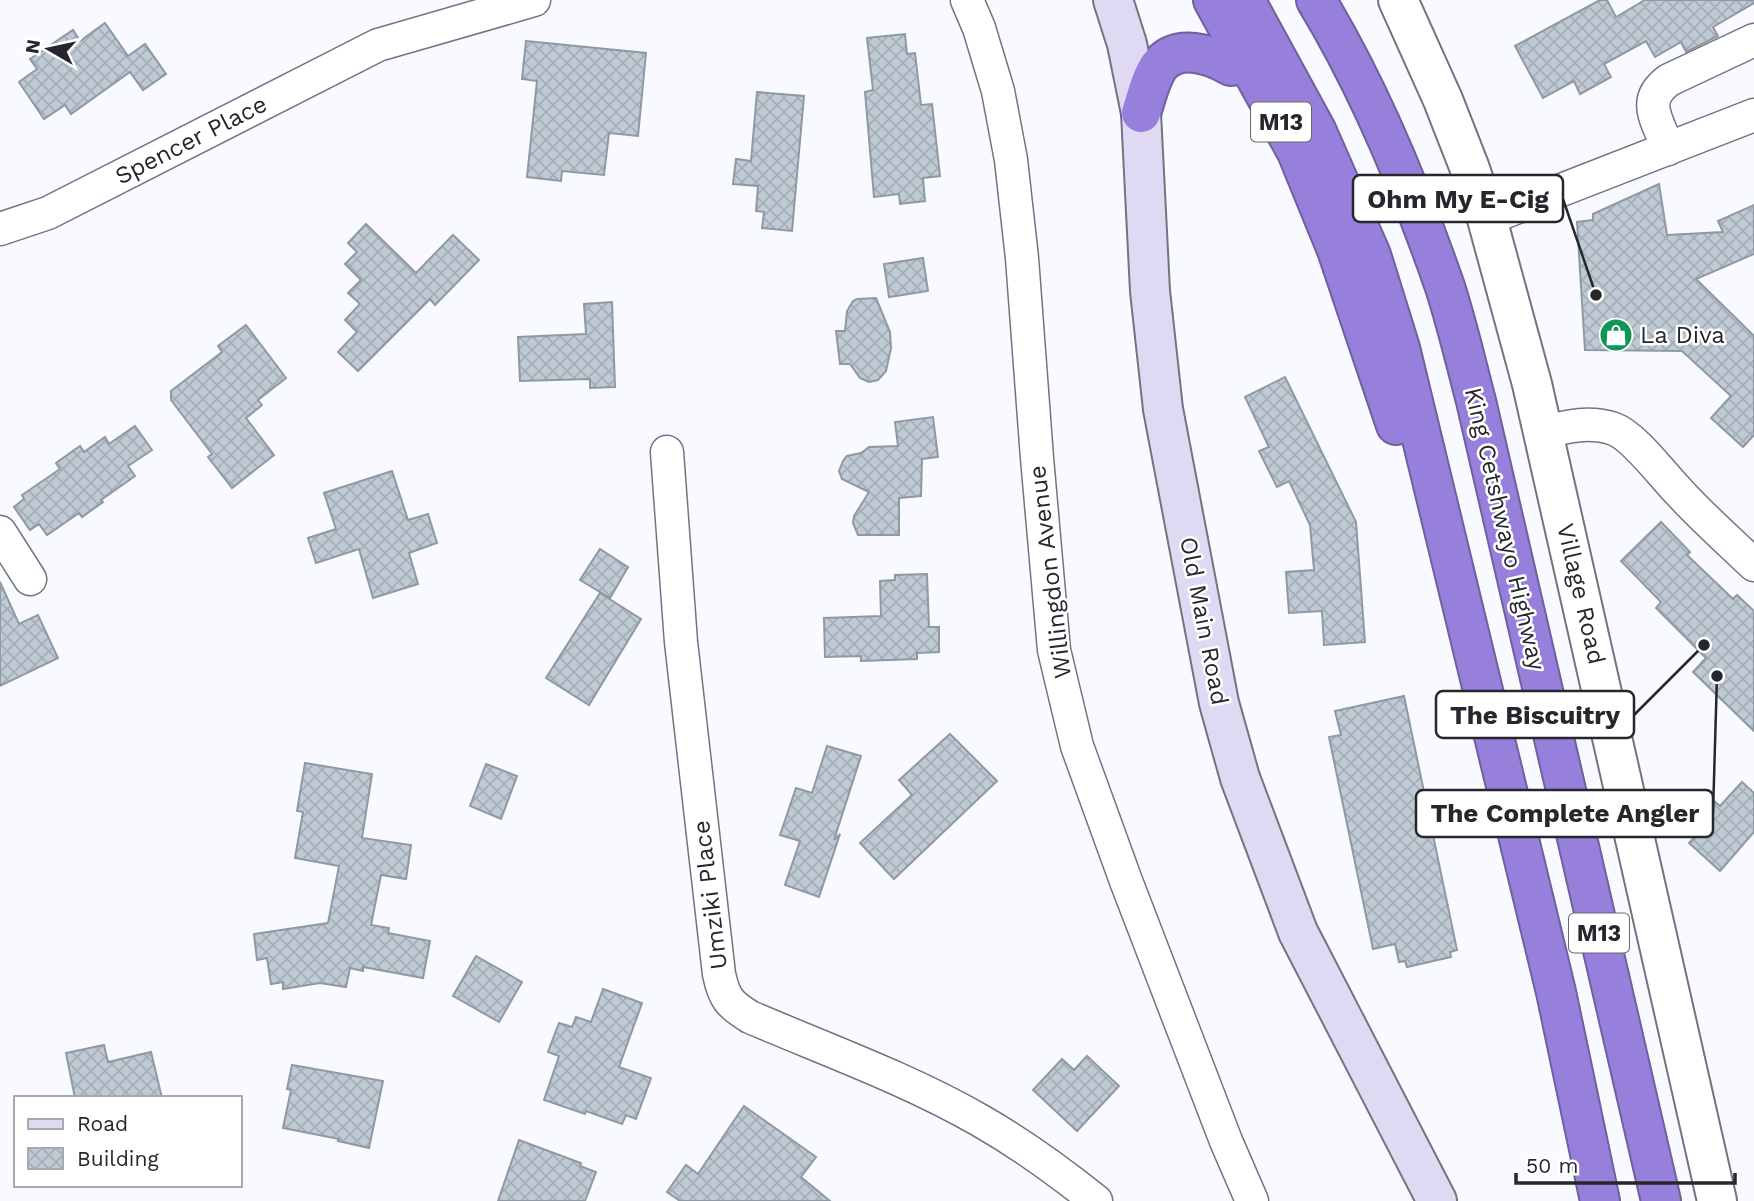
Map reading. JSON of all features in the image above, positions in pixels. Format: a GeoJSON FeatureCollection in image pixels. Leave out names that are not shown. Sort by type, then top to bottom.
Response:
{"type":"FeatureCollection","features":[{"type":"Feature","properties":{"kind":"highway"},"geometry":{"type":"LineString","coordinates":[[1189,0],[1231,66],[1337,250]]}},
{"type":"Feature","properties":{"kind":"highway","name":"M13"},"geometry":{"type":"LineString","coordinates":[[1213,0],[1297,152],[1337,250],[1395,423],[1418,462],[1432,478]]}},
{"type":"Feature","properties":{"kind":"highway","name":"M13"},"geometry":{"type":"LineString","coordinates":[[1245,0],[1316,130],[1371,255],[1400,348],[1556,992],[1600,1201]]}},
{"type":"Feature","properties":{"kind":"highway","name":"King Cetshwayo Highway"},"geometry":{"type":"LineString","coordinates":[[1316,0],[1339,38],[1376,114],[1416,208],[1446,289],[1479,414],[1661,1201]]}},
{"type":"Feature","properties":{"kind":"highway"},"geometry":{"type":"LineString","coordinates":[[1141,113],[1160,66],[1170,57],[1185,52],[1206,54],[1231,66]]}},
{"type":"Feature","properties":{"kind":"main road","name":"Old Main Road"},"geometry":{"type":"LineString","coordinates":[[1112,0],[1127,44],[1141,113],[1150,292],[1163,409],[1219,703],[1240,778],[1298,932],[1437,1201]]}},
{"type":"Feature","properties":{"kind":"street","name":"Spencer Place"},"geometry":{"type":"LineString","coordinates":[[0,229],[48,213],[378,45],[534,0]]}},
{"type":"Feature","properties":{"kind":"street","name":"Willingdon Avenue"},"geometry":{"type":"LineString","coordinates":[[967,0],[979,28],[998,91],[1012,160],[1023,258],[1054,650],[1077,746],[1251,1201]]}},
{"type":"Feature","properties":{"kind":"street","name":"Village Road"},"geometry":{"type":"LineString","coordinates":[[1398,0],[1443,100],[1487,219],[1545,432],[1717,1201]]}},
{"type":"Feature","properties":{"kind":"street"},"geometry":{"type":"LineString","coordinates":[[1668,149],[1652,104],[1654,94],[1669,80],[1754,40]]}},
{"type":"Feature","properties":{"kind":"street"},"geometry":{"type":"LineString","coordinates":[[1487,219],[1754,115]]}},
{"type":"Feature","properties":{"kind":"street"},"geometry":{"type":"LineString","coordinates":[[1545,432],[1578,424],[1616,430],[1638,447],[1680,494],[1754,565]]}},
{"type":"Feature","properties":{"kind":"street","name":"Umziki Place"},"geometry":{"type":"LineString","coordinates":[[667,452],[681,642],[723,991],[732,1006],[750,1017],[931,1095],[982,1121],[1070,1180],[1096,1201]]}},
{"type":"Feature","properties":{"kind":"street"},"geometry":{"type":"LineString","coordinates":[[0,532],[30,579]]}},
{"type":"Feature","properties":{"kind":"building"},"geometry":{"type":"Polygon","coordinates":[[[1600,0],[1607,0],[1616,17],[1645,0],[1754,0],[1754,3],[1713,27],[1718,36],[1686,52],[1681,42],[1655,57],[1646,41],[1604,64],[1611,77],[1580,94],[1574,81],[1543,98],[1515,46],[1600,0]]]}},
{"type":"Feature","properties":{"kind":"building"},"geometry":{"type":"Polygon","coordinates":[[[105,23],[128,56],[145,44],[166,74],[143,90],[130,72],[71,114],[65,105],[44,119],[19,82],[37,69],[30,59],[73,30],[80,41],[105,23]]]}},
{"type":"Feature","properties":{"kind":"building"},"geometry":{"type":"Polygon","coordinates":[[[905,34],[907,54],[915,53],[921,105],[932,104],[940,176],[923,178],[925,201],[900,204],[899,194],[874,197],[865,92],[873,90],[867,38],[905,34]]]}},
{"type":"Feature","properties":{"kind":"building"},"geometry":{"type":"Polygon","coordinates":[[[526,41],[646,53],[638,136],[609,133],[604,175],[562,171],[561,181],[527,177],[537,81],[522,79],[526,41]]]}},
{"type":"Feature","properties":{"kind":"building"},"geometry":{"type":"Polygon","coordinates":[[[757,92],[804,96],[792,231],[762,228],[764,212],[756,211],[758,186],[733,184],[736,159],[751,161],[757,92]]]}},
{"type":"Feature","properties":{"kind":"building"},"geometry":{"type":"Polygon","coordinates":[[[1659,184],[1667,235],[1723,232],[1718,221],[1754,205],[1754,254],[1696,279],[1754,336],[1754,435],[1743,447],[1711,418],[1731,396],[1682,351],[1585,350],[1577,222],[1593,220],[1593,214],[1659,184]]]}},
{"type":"Feature","properties":{"kind":"building"},"geometry":{"type":"Polygon","coordinates":[[[366,224],[416,273],[453,235],[479,260],[435,305],[430,299],[358,371],[338,352],[357,332],[345,320],[360,304],[348,293],[361,280],[345,264],[357,252],[348,243],[366,224]]]}},
{"type":"Feature","properties":{"kind":"building"},"geometry":{"type":"Polygon","coordinates":[[[923,258],[928,291],[889,297],[884,264],[923,258]]]}},
{"type":"Feature","properties":{"kind":"building"},"geometry":{"type":"Polygon","coordinates":[[[876,298],[890,332],[891,348],[886,371],[878,380],[869,382],[860,378],[850,364],[840,364],[836,331],[845,331],[847,311],[853,301],[876,298]]]}},
{"type":"Feature","properties":{"kind":"building"},"geometry":{"type":"Polygon","coordinates":[[[612,302],[615,387],[590,388],[590,379],[520,381],[518,337],[586,334],[584,304],[612,302]]]}},
{"type":"Feature","properties":{"kind":"building"},"geometry":{"type":"Polygon","coordinates":[[[246,325],[286,378],[258,400],[262,405],[246,418],[274,455],[232,488],[208,457],[212,454],[171,400],[171,391],[222,352],[218,346],[246,325]]]}},
{"type":"Feature","properties":{"kind":"building"},"geometry":{"type":"Polygon","coordinates":[[[1285,377],[1356,522],[1365,642],[1324,645],[1322,611],[1289,613],[1286,572],[1314,570],[1310,525],[1289,481],[1277,487],[1259,451],[1269,447],[1245,397],[1285,377]]]}},
{"type":"Feature","properties":{"kind":"building"},"geometry":{"type":"Polygon","coordinates":[[[933,417],[938,457],[922,459],[921,496],[899,498],[899,535],[858,535],[853,523],[854,516],[869,492],[842,479],[839,471],[843,461],[847,456],[861,453],[869,447],[898,446],[895,422],[933,417]]]}},
{"type":"Feature","properties":{"kind":"building"},"geometry":{"type":"Polygon","coordinates":[[[135,426],[152,450],[128,466],[135,476],[82,517],[79,513],[47,535],[39,524],[30,530],[14,507],[24,499],[22,495],[60,469],[56,463],[80,446],[84,452],[105,437],[109,444],[135,426]]]}},
{"type":"Feature","properties":{"kind":"building"},"geometry":{"type":"Polygon","coordinates":[[[392,471],[408,520],[428,514],[437,543],[409,553],[418,584],[373,598],[359,549],[316,563],[308,538],[336,529],[324,493],[392,471]]]}},
{"type":"Feature","properties":{"kind":"building"},"geometry":{"type":"Polygon","coordinates":[[[1661,522],[1690,552],[1687,555],[1733,599],[1737,595],[1754,611],[1754,731],[1693,672],[1706,658],[1656,608],[1661,602],[1621,561],[1661,522]]]}},
{"type":"Feature","properties":{"kind":"building"},"geometry":{"type":"Polygon","coordinates":[[[600,549],[628,567],[610,598],[580,580],[600,549]]]}},
{"type":"Feature","properties":{"kind":"building"},"geometry":{"type":"Polygon","coordinates":[[[927,574],[929,627],[939,627],[939,652],[917,653],[917,659],[861,661],[861,656],[825,657],[824,618],[881,616],[880,581],[895,580],[895,575],[927,574]]]}},
{"type":"Feature","properties":{"kind":"building"},"geometry":{"type":"Polygon","coordinates":[[[0,582],[19,624],[38,615],[58,658],[0,686],[0,582]]]}},
{"type":"Feature","properties":{"kind":"building"},"geometry":{"type":"Polygon","coordinates":[[[600,593],[641,619],[589,705],[546,678],[600,593]]]}},
{"type":"Feature","properties":{"kind":"building"},"geometry":{"type":"Polygon","coordinates":[[[1404,696],[1457,950],[1450,952],[1451,957],[1407,967],[1405,961],[1399,962],[1395,944],[1373,949],[1329,737],[1341,735],[1335,711],[1404,696]]]}},
{"type":"Feature","properties":{"kind":"building"},"geometry":{"type":"Polygon","coordinates":[[[950,734],[997,781],[894,879],[860,843],[912,795],[899,780],[950,734]]]}},
{"type":"Feature","properties":{"kind":"building"},"geometry":{"type":"Polygon","coordinates":[[[827,746],[861,756],[834,840],[840,834],[819,897],[785,885],[800,841],[780,835],[796,788],[812,793],[827,746]]]}},
{"type":"Feature","properties":{"kind":"building"},"geometry":{"type":"Polygon","coordinates":[[[305,763],[372,774],[362,838],[411,845],[406,879],[381,875],[371,925],[389,928],[388,933],[430,941],[423,978],[363,967],[363,971],[350,968],[346,987],[320,983],[283,989],[283,982],[271,984],[267,958],[257,960],[254,934],[328,923],[339,866],[295,858],[303,812],[297,811],[305,763]]]}},
{"type":"Feature","properties":{"kind":"building"},"geometry":{"type":"Polygon","coordinates":[[[486,764],[517,776],[501,819],[470,806],[486,764]]]}},
{"type":"Feature","properties":{"kind":"building"},"geometry":{"type":"Polygon","coordinates":[[[1742,782],[1754,793],[1754,832],[1720,871],[1689,843],[1700,831],[1692,824],[1713,800],[1720,806],[1742,782]]]}},
{"type":"Feature","properties":{"kind":"building"},"geometry":{"type":"Polygon","coordinates":[[[476,956],[522,982],[499,1022],[453,996],[476,956]]]}},
{"type":"Feature","properties":{"kind":"building"},"geometry":{"type":"Polygon","coordinates":[[[603,989],[642,1003],[619,1067],[651,1078],[636,1119],[626,1115],[622,1124],[544,1100],[559,1056],[548,1052],[559,1023],[572,1027],[576,1017],[591,1022],[603,989]]]}},
{"type":"Feature","properties":{"kind":"building"},"geometry":{"type":"Polygon","coordinates":[[[104,1045],[108,1062],[151,1052],[162,1096],[75,1096],[66,1053],[104,1045]]]}},
{"type":"Feature","properties":{"kind":"building"},"geometry":{"type":"Polygon","coordinates":[[[1087,1056],[1119,1086],[1077,1131],[1033,1090],[1062,1059],[1074,1070],[1087,1056]]]}},
{"type":"Feature","properties":{"kind":"building"},"geometry":{"type":"Polygon","coordinates":[[[292,1065],[383,1081],[369,1148],[283,1128],[291,1090],[287,1089],[292,1065]]]}},
{"type":"Feature","properties":{"kind":"building"},"geometry":{"type":"Polygon","coordinates":[[[744,1106],[816,1157],[801,1177],[830,1201],[680,1201],[667,1192],[686,1165],[698,1174],[744,1106]]]}},
{"type":"Feature","properties":{"kind":"building"},"geometry":{"type":"Polygon","coordinates":[[[519,1140],[581,1163],[580,1166],[596,1172],[585,1201],[498,1201],[519,1140]]]}},
{"type":"Feature","properties":{"kind":"place","name":"Ohm My E-Cig"},"geometry":{"type":"Point","coordinates":[1596,295]}},
{"type":"Feature","properties":{"kind":"place","name":"La Diva"},"geometry":{"type":"Point","coordinates":[1616,335]}},
{"type":"Feature","properties":{"kind":"place","name":"The Biscuitry"},"geometry":{"type":"Point","coordinates":[1704,645]}},
{"type":"Feature","properties":{"kind":"place","name":"The Complete Angler"},"geometry":{"type":"Point","coordinates":[1717,676]}}]}
